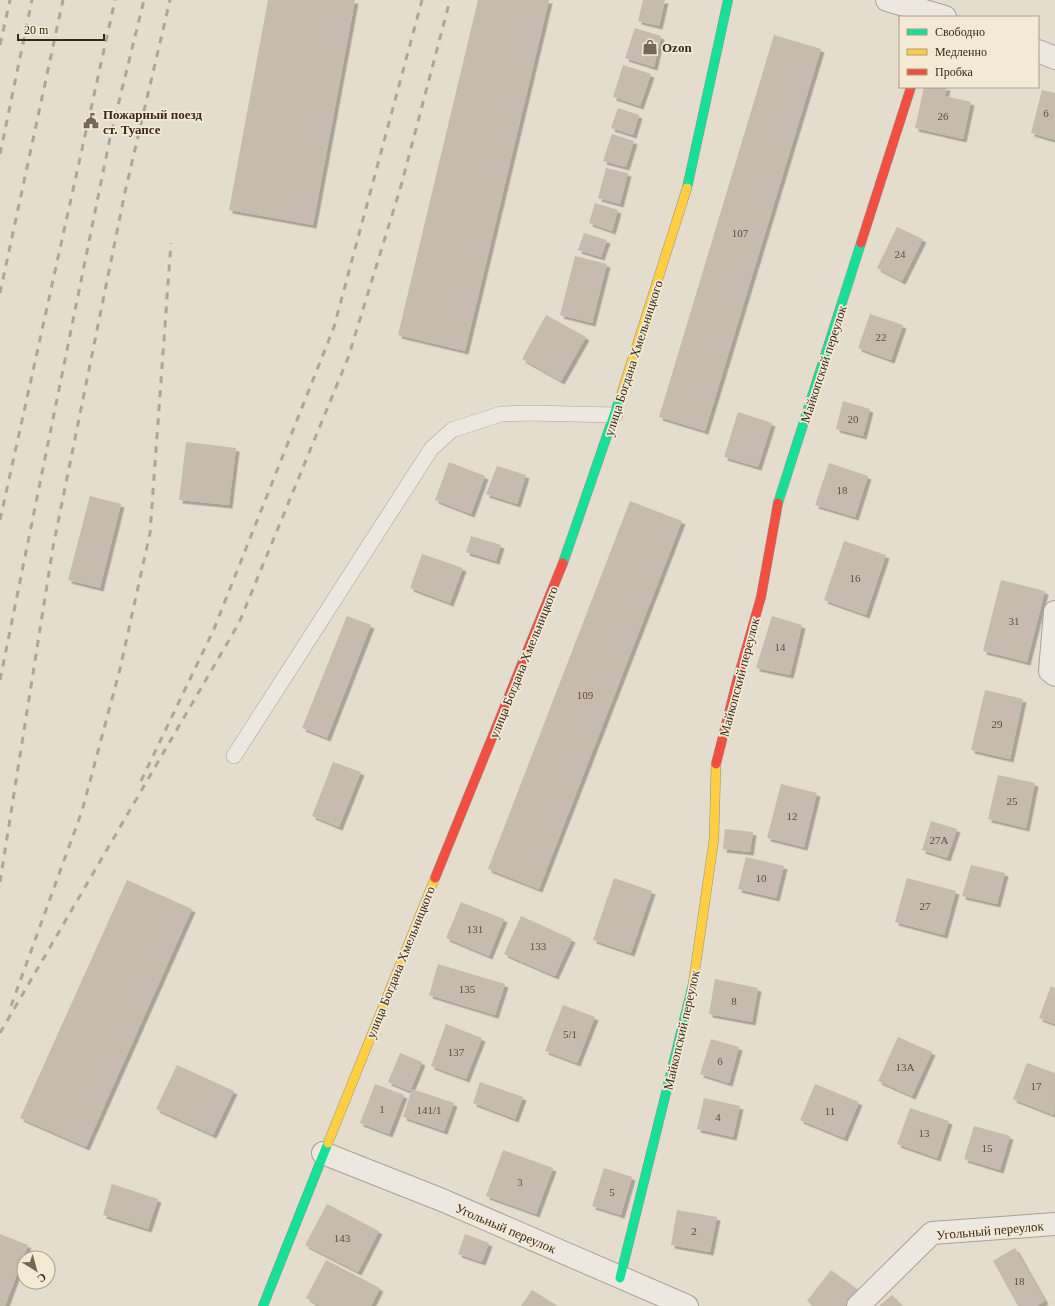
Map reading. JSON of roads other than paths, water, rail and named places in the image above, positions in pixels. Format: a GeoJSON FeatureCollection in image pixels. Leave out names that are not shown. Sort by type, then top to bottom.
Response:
{"type":"FeatureCollection","features":[{"type":"Feature","properties":{"kind":"main road","name":"улица Богдана Хмельницкого"},"geometry":{"type":"LineString","coordinates":[[263,1306],[393,979],[558,579],[615,415],[686,192],[728,0]]}},
{"type":"Feature","properties":{"kind":"main road","name":"Майкопский переулок"},"geometry":{"type":"LineString","coordinates":[[620,1278],[692,993],[714,839],[716,764],[737,681],[762,597],[778,503],[911,88]]}},
{"type":"Feature","properties":{"kind":"street"},"geometry":{"type":"LineString","coordinates":[[887,0],[936,12]]}},
{"type":"Feature","properties":{"kind":"street"},"geometry":{"type":"LineString","coordinates":[[1039,51],[1055,58]]}},
{"type":"Feature","properties":{"kind":"street"},"geometry":{"type":"LineString","coordinates":[[1055,612],[1050,671],[1055,676]]}},
{"type":"Feature","properties":{"kind":"street","name":"Угольный переулок"},"geometry":{"type":"LineString","coordinates":[[323,1153],[442,1200],[687,1306]]}},
{"type":"Feature","properties":{"kind":"street","name":"Угольный переулок"},"geometry":{"type":"LineString","coordinates":[[858,1306],[932,1233],[1055,1224]]}},
{"type":"Feature","properties":{"kind":"lane"},"geometry":{"type":"LineString","coordinates":[[234,756],[431,449],[452,430],[501,414],[529,413],[615,415]]}},
{"type":"Feature","properties":{"kind":"railway"},"geometry":{"type":"LineString","coordinates":[[0,45],[10,0]]}},
{"type":"Feature","properties":{"kind":"railway"},"geometry":{"type":"LineString","coordinates":[[0,154],[32,0]]}},
{"type":"Feature","properties":{"kind":"railway"},"geometry":{"type":"LineString","coordinates":[[0,293],[63,0]]}},
{"type":"Feature","properties":{"kind":"railway"},"geometry":{"type":"LineString","coordinates":[[0,520],[115,0]]}},
{"type":"Feature","properties":{"kind":"railway"},"geometry":{"type":"LineString","coordinates":[[0,680],[110,138],[144,0]]}},
{"type":"Feature","properties":{"kind":"railway"},"geometry":{"type":"LineString","coordinates":[[0,882],[53,547],[125,192],[170,0]]}},
{"type":"Feature","properties":{"kind":"railway"},"geometry":{"type":"LineString","coordinates":[[141,781],[214,629],[334,327],[422,0]]}},
{"type":"Feature","properties":{"kind":"railway"},"geometry":{"type":"LineString","coordinates":[[0,1033],[239,623],[348,358],[401,186],[450,0]]}},
{"type":"Feature","properties":{"kind":"railway"},"geometry":{"type":"LineString","coordinates":[[11,1006],[82,811],[120,669],[150,533],[171,243]]}},
{"type":"Feature","properties":{"kind":"place","name":"Ozon"},"geometry":{"type":"Point","coordinates":[650,47]}},
{"type":"Feature","properties":{"kind":"place","name":"Пожарный поезд ст. Туапсе"},"geometry":{"type":"Point","coordinates":[91,121]}}]}
